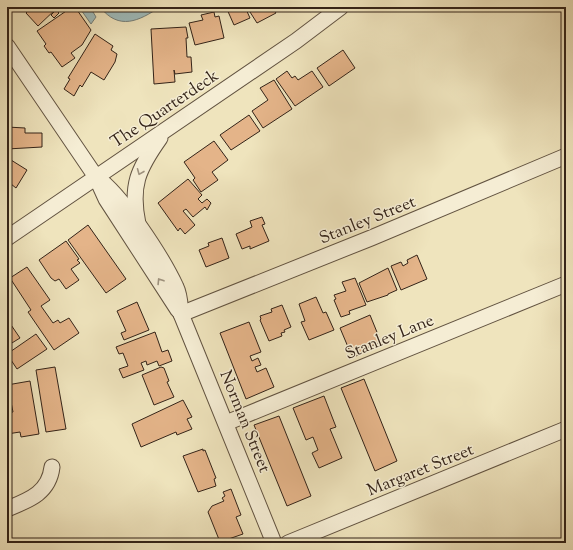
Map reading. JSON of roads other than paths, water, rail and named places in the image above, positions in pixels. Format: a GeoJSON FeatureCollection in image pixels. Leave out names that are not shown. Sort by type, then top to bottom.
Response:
{"type":"FeatureCollection","features":[{"type":"Feature","properties":{"kind":"street","name":"The Quarterdeck"},"geometry":{"type":"LineString","coordinates":[[7,238],[307,33],[341,7]]}},
{"type":"Feature","properties":{"kind":"street","name":"Norman Street"},"geometry":{"type":"LineString","coordinates":[[7,46],[96,177],[106,199],[181,314],[274,543]]}},
{"type":"Feature","properties":{"kind":"street"},"geometry":{"type":"LineString","coordinates":[[138,226],[135,186],[138,173],[168,128]]}},
{"type":"Feature","properties":{"kind":"street","name":"Stanley Street"},"geometry":{"type":"LineString","coordinates":[[181,314],[371,238],[566,156]]}},
{"type":"Feature","properties":{"kind":"street","name":"Norman Street"},"geometry":{"type":"LineString","coordinates":[[96,177],[115,193],[166,268],[176,287],[181,314]]}},
{"type":"Feature","properties":{"kind":"street","name":"Stanley Lane"},"geometry":{"type":"LineString","coordinates":[[226,423],[566,284]]}},
{"type":"Feature","properties":{"kind":"street","name":"Margaret Street"},"geometry":{"type":"LineString","coordinates":[[288,543],[566,429]]}},
{"type":"Feature","properties":{"kind":"street"},"geometry":{"type":"LineString","coordinates":[[7,509],[33,497],[40,492],[50,479],[52,467]]}},
{"type":"Feature","properties":{"kind":"water"},"geometry":{"type":"Polygon","coordinates":[[[79,7],[90,7],[96,17],[91,24],[79,7]]]}},
{"type":"Feature","properties":{"kind":"water"},"geometry":{"type":"Polygon","coordinates":[[[100,7],[160,7],[137,19],[122,21],[114,19],[100,7]]]}}]}
